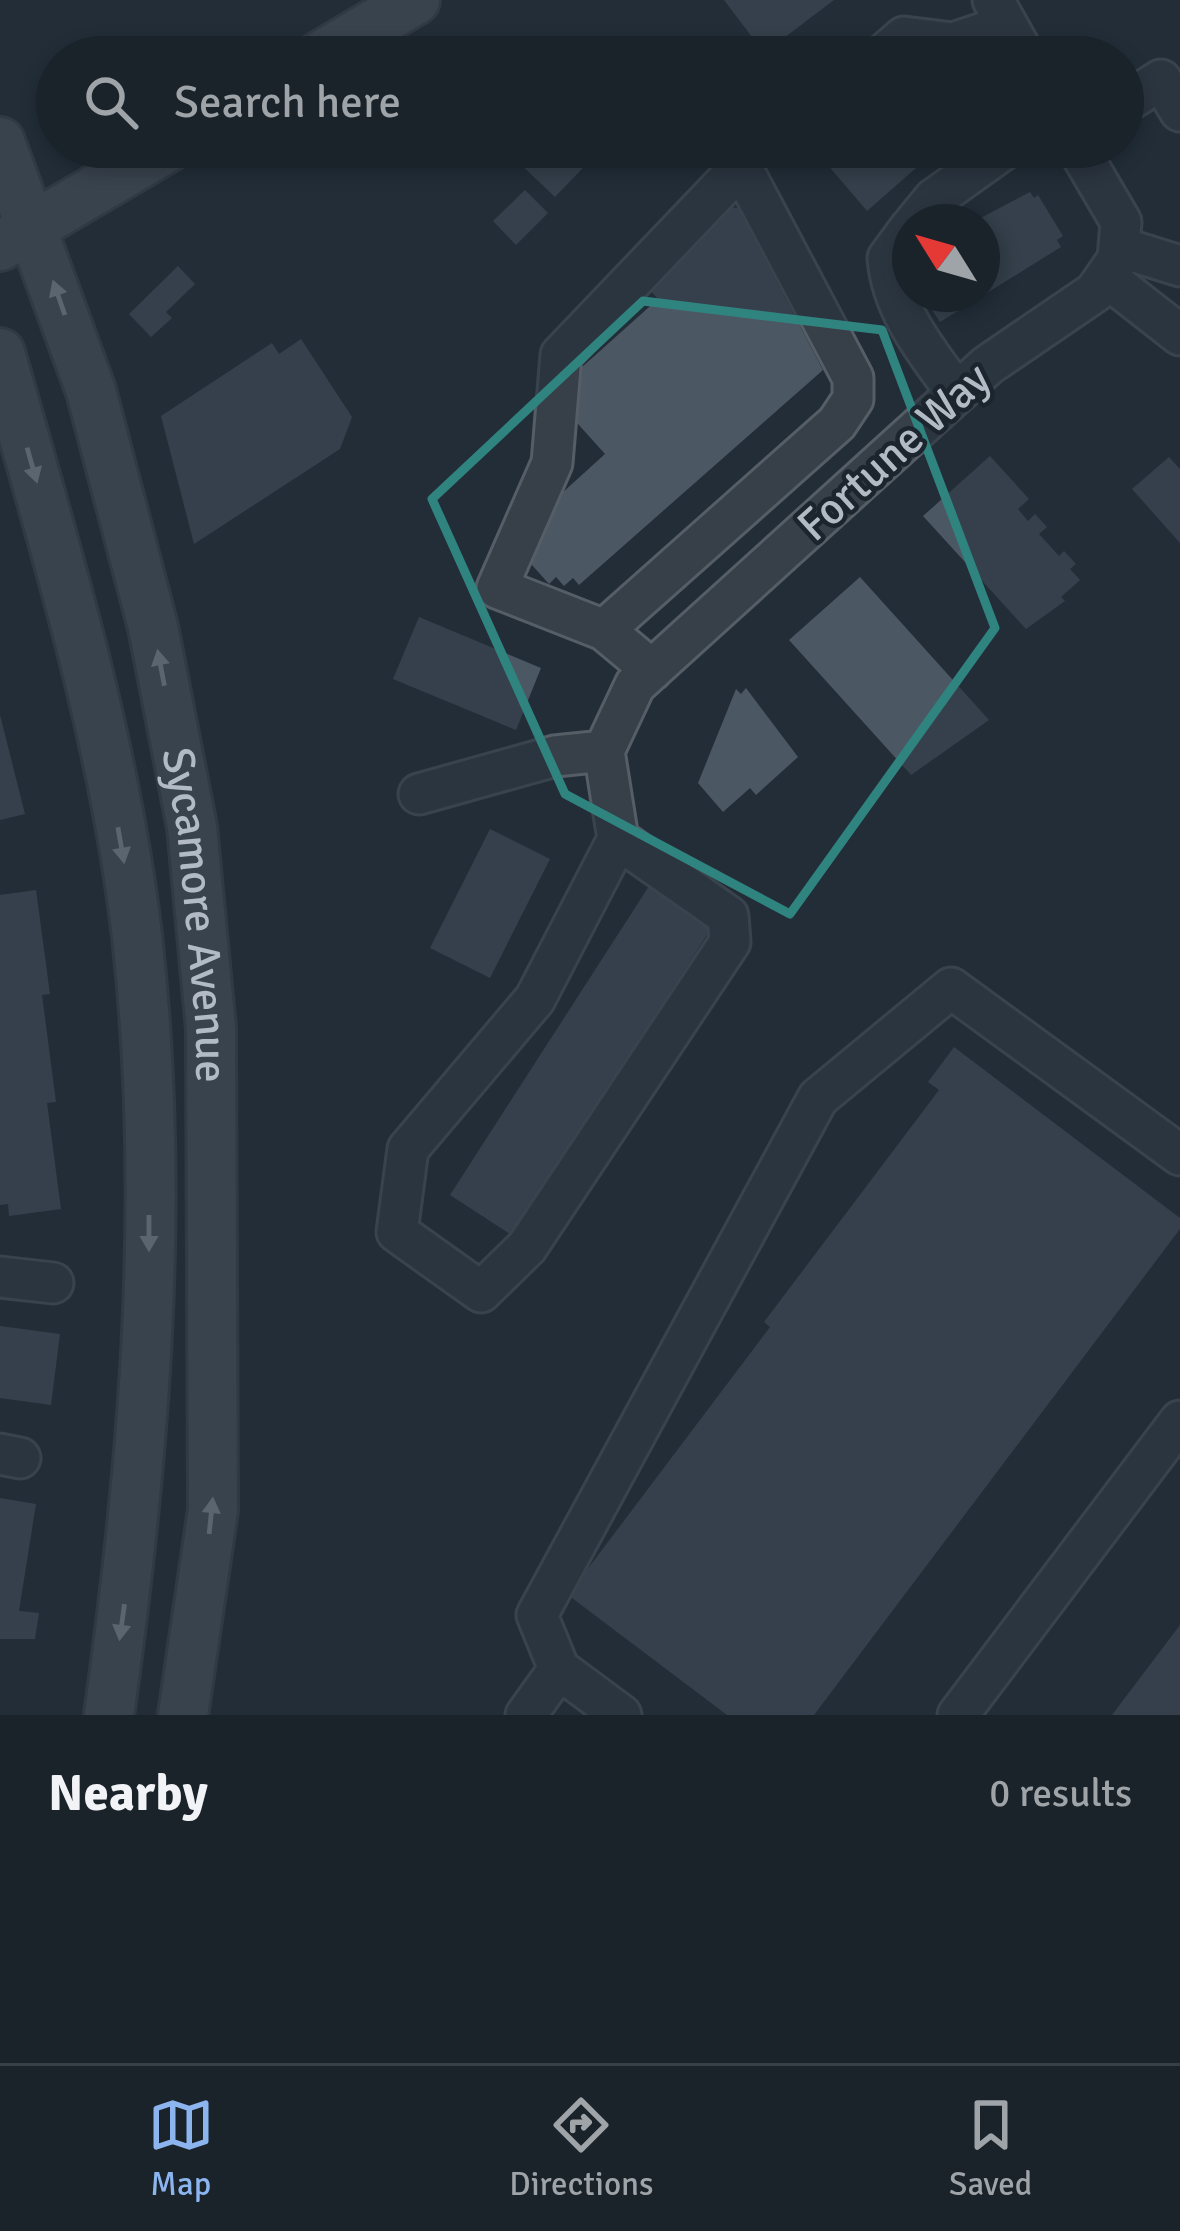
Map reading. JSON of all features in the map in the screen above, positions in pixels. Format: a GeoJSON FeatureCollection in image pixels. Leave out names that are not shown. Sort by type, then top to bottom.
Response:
{"type":"FeatureCollection","features":[{"type":"Feature","properties":{"kind":"main road"},"geometry":{"type":"LineString","coordinates":[[355,36],[415,0]]}},
{"type":"Feature","properties":{"kind":"main road","name":"Sycamore Avenue"},"geometry":{"type":"LineString","coordinates":[[0,142],[17,236],[91,391],[153,627],[192,826],[212,1029],[214,1486],[184,1715]]}},
{"type":"Feature","properties":{"kind":"main road"},"geometry":{"type":"LineString","coordinates":[[17,236],[132,168]]}},
{"type":"Feature","properties":{"kind":"main road","name":"Sycamore Avenue"},"geometry":{"type":"LineString","coordinates":[[0,353],[76,631],[136,935],[150,1128],[149,1334],[136,1527],[110,1715]]}},
{"type":"Feature","properties":{"kind":"street"},"geometry":{"type":"LineString","coordinates":[[977,36],[1008,27]]}},
{"type":"Feature","properties":{"kind":"street"},"geometry":{"type":"LineString","coordinates":[[1144,91],[1161,80],[1180,112]]}},
{"type":"Feature","properties":{"kind":"street"},"geometry":{"type":"LineString","coordinates":[[930,204],[978,168]]}},
{"type":"Feature","properties":{"kind":"street"},"geometry":{"type":"LineString","coordinates":[[1089,168],[1121,222],[1113,262]]}},
{"type":"Feature","properties":{"kind":"street"},"geometry":{"type":"LineString","coordinates":[[604,630],[837,423],[853,399],[853,378],[746,176],[731,177],[561,355],[552,463],[497,588],[604,630],[652,670]]}},
{"type":"Feature","properties":{"kind":"street"},"geometry":{"type":"LineString","coordinates":[[892,253],[888,258],[892,287]]}},
{"type":"Feature","properties":{"kind":"street"},"geometry":{"type":"LineString","coordinates":[[1113,262],[1180,266]]}},
{"type":"Feature","properties":{"kind":"street"},"geometry":{"type":"LineString","coordinates":[[1113,262],[1180,334]]}},
{"type":"Feature","properties":{"kind":"street","name":"Fortune Way"},"geometry":{"type":"LineString","coordinates":[[604,751],[635,685],[988,365],[1095,292],[1113,262]]}},
{"type":"Feature","properties":{"kind":"street"},"geometry":{"type":"LineString","coordinates":[[904,312],[957,393]]}},
{"type":"Feature","properties":{"kind":"street"},"geometry":{"type":"LineString","coordinates":[[419,794],[555,756],[604,751],[618,839],[535,998],[408,1149],[397,1232],[481,1292],[527,1247],[730,942],[728,916],[618,839]]}},
{"type":"Feature","properties":{"kind":"street"},"geometry":{"type":"LineString","coordinates":[[621,1715],[560,1669],[537,1615],[818,1098],[950,988],[1180,1155]]}},
{"type":"Feature","properties":{"kind":"street"},"geometry":{"type":"LineString","coordinates":[[0,1277],[53,1283]]}},
{"type":"Feature","properties":{"kind":"street"},"geometry":{"type":"LineString","coordinates":[[958,1715],[1180,1420]]}},
{"type":"Feature","properties":{"kind":"street"},"geometry":{"type":"LineString","coordinates":[[526,1715],[560,1669]]}},
{"type":"Feature","properties":{"kind":"highlighted area"},"geometry":{"type":"Polygon","coordinates":[[[643,301],[882,330],[995,628],[790,914],[565,794],[432,499],[643,301]]]}},
{"type":"Feature","properties":{"kind":"building"},"geometry":{"type":"Polygon","coordinates":[[[724,0],[834,0],[786,36],[751,36],[724,0]]]}},
{"type":"Feature","properties":{"kind":"building"},"geometry":{"type":"Polygon","coordinates":[[[524,168],[583,168],[555,197],[524,168]]]}},
{"type":"Feature","properties":{"kind":"building"},"geometry":{"type":"Polygon","coordinates":[[[830,168],[916,168],[867,211],[830,168]]]}},
{"type":"Feature","properties":{"kind":"building"},"geometry":{"type":"Polygon","coordinates":[[[525,190],[548,213],[516,245],[493,221],[525,190]]]}},
{"type":"Feature","properties":{"kind":"building"},"geometry":{"type":"Polygon","coordinates":[[[1030,192],[1034,198],[1038,195],[1063,236],[1057,240],[1061,247],[1000,285],[1000,208],[1030,192]]]}},
{"type":"Feature","properties":{"kind":"building"},"geometry":{"type":"Polygon","coordinates":[[[720,206],[738,208],[823,370],[579,585],[573,578],[564,586],[556,577],[549,584],[523,555],[541,512],[605,454],[569,414],[572,376],[658,299],[640,279],[720,206]]]}},
{"type":"Feature","properties":{"kind":"building"},"geometry":{"type":"Polygon","coordinates":[[[178,266],[195,284],[166,312],[172,318],[151,337],[129,314],[178,266]]]}},
{"type":"Feature","properties":{"kind":"building"},"geometry":{"type":"Polygon","coordinates":[[[934,312],[956,312],[940,322],[934,312]]]}},
{"type":"Feature","properties":{"kind":"building"},"geometry":{"type":"Polygon","coordinates":[[[301,339],[352,417],[340,449],[194,544],[161,416],[272,343],[279,354],[301,339]]]}},
{"type":"Feature","properties":{"kind":"building"},"geometry":{"type":"Polygon","coordinates":[[[990,456],[1029,499],[1018,509],[1028,521],[1035,514],[1047,527],[1039,534],[1059,556],[1064,551],[1076,564],[1070,569],[1080,580],[1061,597],[1065,601],[1026,629],[923,516],[990,456]]]}},
{"type":"Feature","properties":{"kind":"building"},"geometry":{"type":"Polygon","coordinates":[[[1169,457],[1180,469],[1180,543],[1132,489],[1169,457]]]}},
{"type":"Feature","properties":{"kind":"building"},"geometry":{"type":"Polygon","coordinates":[[[860,577],[989,720],[911,775],[789,640],[860,577]]]}},
{"type":"Feature","properties":{"kind":"building"},"geometry":{"type":"Polygon","coordinates":[[[419,617],[541,668],[516,730],[393,679],[419,617]]]}},
{"type":"Feature","properties":{"kind":"building"},"geometry":{"type":"Polygon","coordinates":[[[746,688],[798,757],[756,795],[750,788],[723,812],[698,783],[736,689],[741,694],[746,688]]]}},
{"type":"Feature","properties":{"kind":"building"},"geometry":{"type":"Polygon","coordinates":[[[0,715],[25,814],[0,820],[0,715]]]}},
{"type":"Feature","properties":{"kind":"building"},"geometry":{"type":"Polygon","coordinates":[[[490,829],[550,859],[490,978],[430,948],[490,829]]]}},
{"type":"Feature","properties":{"kind":"building"},"geometry":{"type":"Polygon","coordinates":[[[651,883],[714,924],[513,1236],[450,1195],[651,883]]]}},
{"type":"Feature","properties":{"kind":"building"},"geometry":{"type":"Polygon","coordinates":[[[36,890],[50,994],[42,995],[56,1102],[47,1103],[61,1209],[9,1216],[8,1204],[0,1205],[0,895],[36,890]]]}},
{"type":"Feature","properties":{"kind":"building"},"geometry":{"type":"Polygon","coordinates":[[[954,1047],[1180,1218],[1180,1229],[814,1715],[727,1715],[568,1595],[770,1327],[764,1322],[939,1090],[928,1082],[954,1047]]]}},
{"type":"Feature","properties":{"kind":"building"},"geometry":{"type":"Polygon","coordinates":[[[0,1326],[60,1334],[51,1405],[0,1398],[0,1326]]]}},
{"type":"Feature","properties":{"kind":"building"},"geometry":{"type":"Polygon","coordinates":[[[0,1498],[36,1504],[19,1611],[39,1613],[35,1639],[0,1639],[0,1498]]]}},
{"type":"Feature","properties":{"kind":"building"},"geometry":{"type":"Polygon","coordinates":[[[1180,1625],[1180,1715],[1112,1715],[1180,1625]]]}}]}
